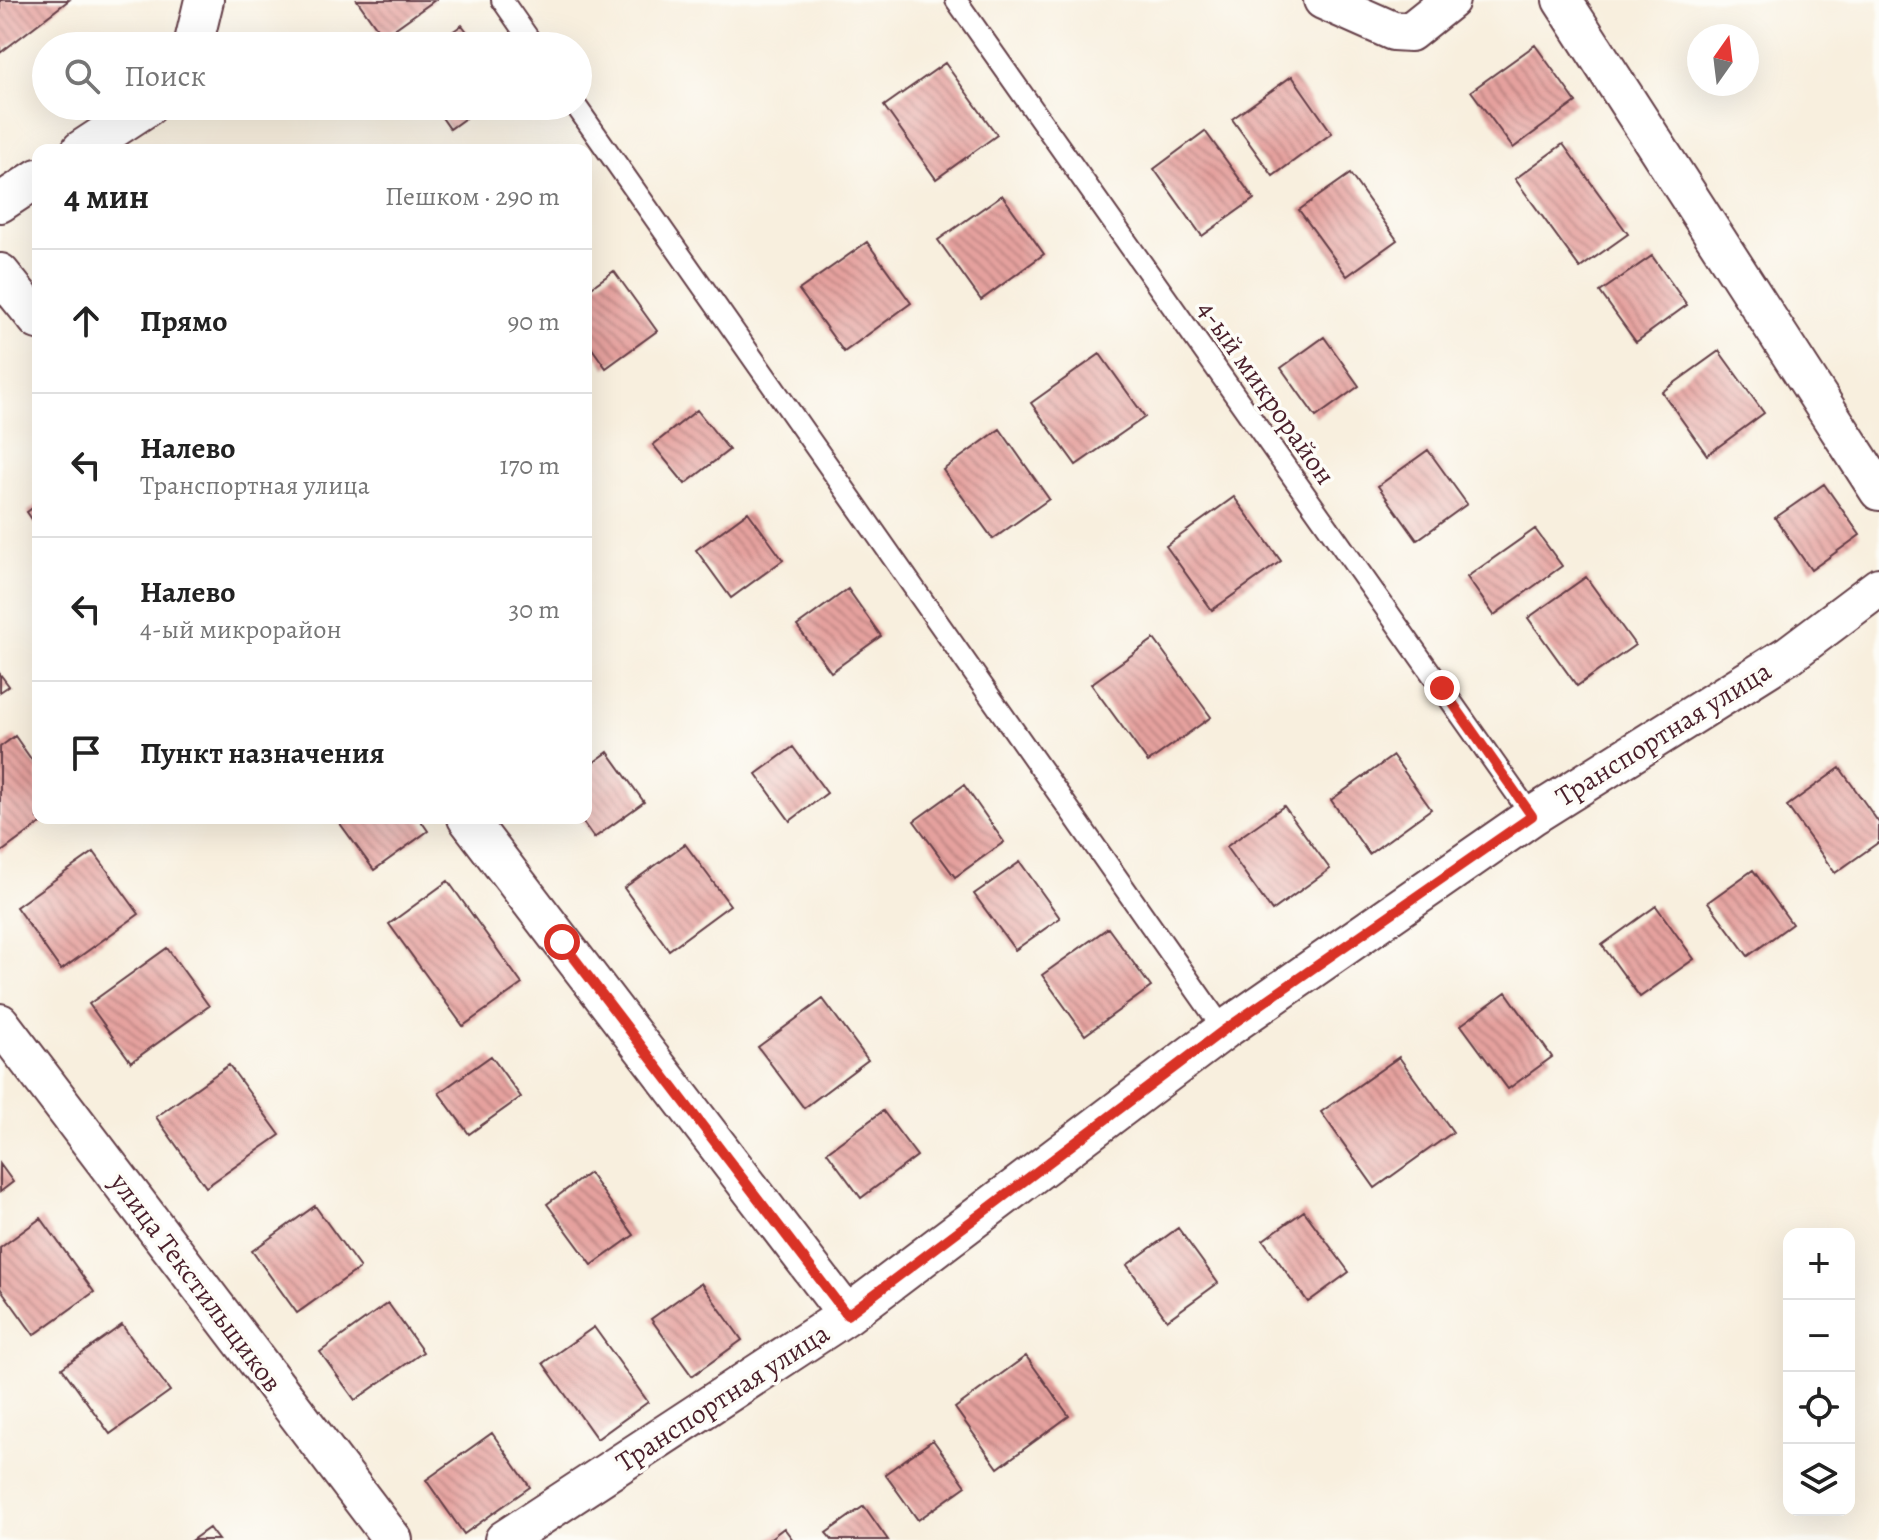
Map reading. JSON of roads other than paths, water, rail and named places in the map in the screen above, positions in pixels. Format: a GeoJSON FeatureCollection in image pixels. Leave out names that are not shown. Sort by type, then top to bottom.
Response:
{"type":"FeatureCollection","features":[{"type":"Feature","properties":{"kind":"street"},"geometry":{"type":"LineString","coordinates":[[196,32],[204,0]]}},
{"type":"Feature","properties":{"kind":"street"},"geometry":{"type":"LineString","coordinates":[[1323,0],[1393,31],[1410,32],[1450,0]]}},
{"type":"Feature","properties":{"kind":"street"},"geometry":{"type":"LineString","coordinates":[[1562,0],[1879,491]]}},
{"type":"Feature","properties":{"kind":"street"},"geometry":{"type":"LineString","coordinates":[[90,144],[127,120]]}},
{"type":"Feature","properties":{"kind":"street"},"geometry":{"type":"LineString","coordinates":[[0,203],[32,182]]}},
{"type":"Feature","properties":{"kind":"street"},"geometry":{"type":"LineString","coordinates":[[0,273],[32,313]]}},
{"type":"Feature","properties":{"kind":"street","name":"Транспортная улица"},"geometry":{"type":"LineString","coordinates":[[504,1540],[847,1315],[1224,1030],[1532,816],[1790,654],[1879,587]]}},
{"type":"Feature","properties":{"kind":"street"},"geometry":{"type":"LineString","coordinates":[[472,824],[847,1315]]}},
{"type":"Feature","properties":{"kind":"street","name":"улица Текстильщиков"},"geometry":{"type":"LineString","coordinates":[[0,1023],[393,1540]]}},
{"type":"Feature","properties":{"kind":"lane"},"geometry":{"type":"LineString","coordinates":[[502,0],[524,32]]}},
{"type":"Feature","properties":{"kind":"lane","name":"4-ый микрорайон"},"geometry":{"type":"LineString","coordinates":[[956,0],[1532,816]]}},
{"type":"Feature","properties":{"kind":"lane"},"geometry":{"type":"LineString","coordinates":[[586,120],[1224,1030]]}}]}
